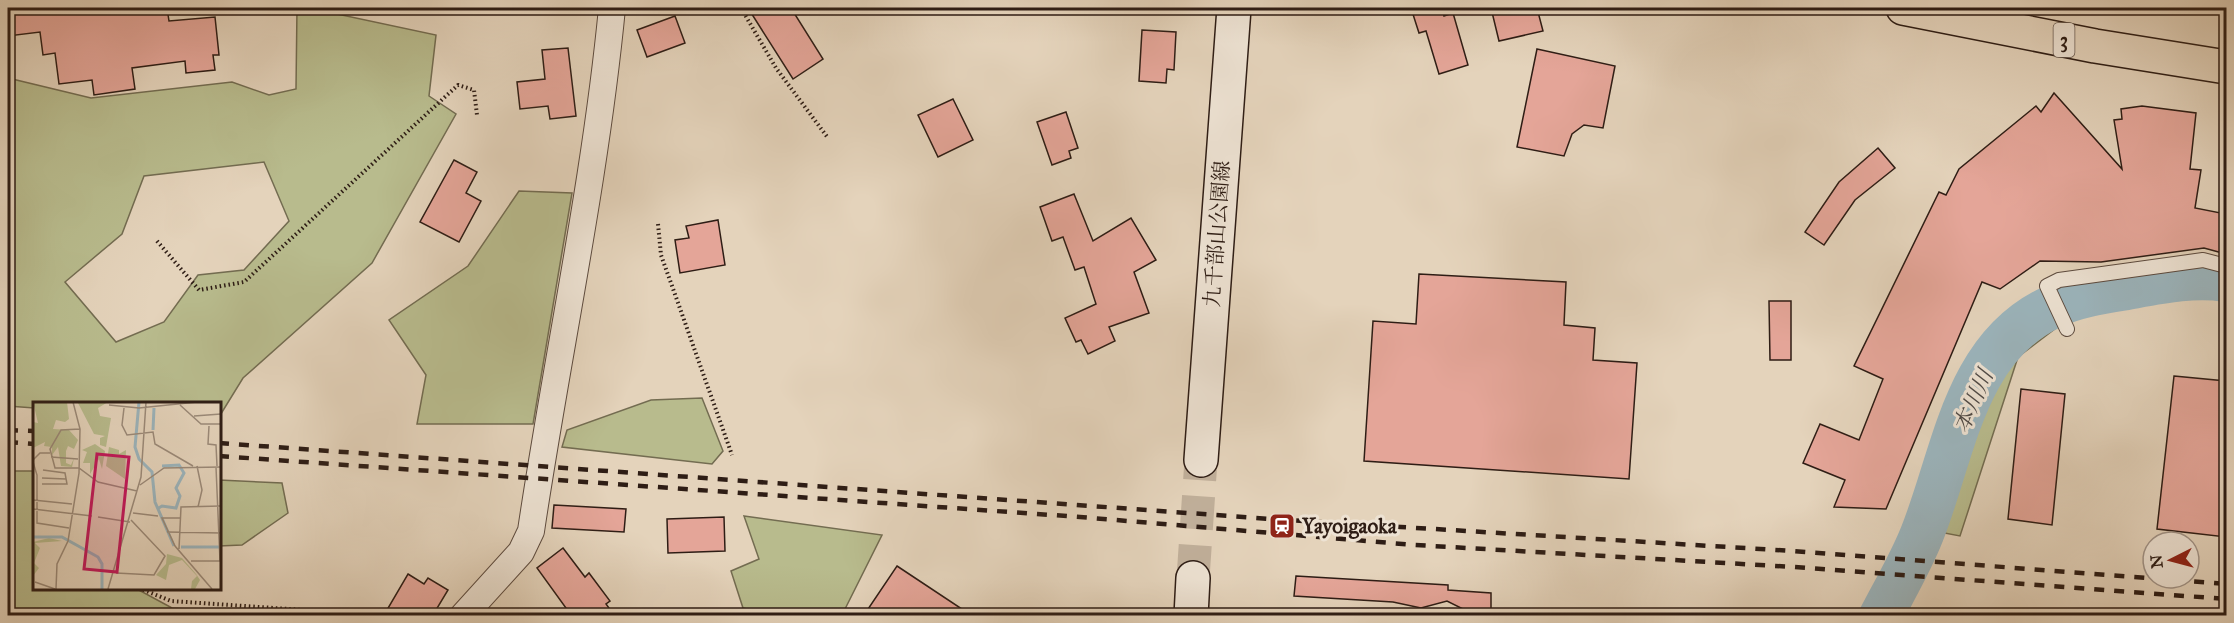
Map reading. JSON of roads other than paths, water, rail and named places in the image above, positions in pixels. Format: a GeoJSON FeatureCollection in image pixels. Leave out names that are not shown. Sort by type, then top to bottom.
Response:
{"type":"FeatureCollection","features":[{"type":"Feature","properties":{"kind":"highway","name":"3"},"geometry":{"type":"LineString","coordinates":[[1903,8],[2095,46],[2226,67]]}},
{"type":"Feature","properties":{"kind":"main road","name":"九千部山公園線"},"geometry":{"type":"LineString","coordinates":[[1201,460],[1234,8]]}},
{"type":"Feature","properties":{"kind":"main road"},"geometry":{"type":"LineString","coordinates":[[1191,615],[1193,578]]}},
{"type":"Feature","properties":{"kind":"street"},"geometry":{"type":"LineString","coordinates":[[464,615],[521,552],[531,531],[594,162],[612,8]]}},
{"type":"Feature","properties":{"kind":"lane"},"geometry":{"type":"LineString","coordinates":[[2067,328],[2047,286],[2059,280],[2203,260],[2226,266]]}},
{"type":"Feature","properties":{"kind":"waterway","name":"本川川"},"geometry":{"type":"LineString","coordinates":[[1881,616],[1922,534],[1954,438],[1981,375],[1999,348],[2022,325],[2052,307],[2089,295],[2176,280],[2201,278],[2226,280]]}},
{"type":"Feature","properties":{"kind":"tunnel"},"geometry":{"type":"LineString","coordinates":[[1193,578],[1201,460]]}},
{"type":"Feature","properties":{"kind":"railway"},"geometry":{"type":"LineString","coordinates":[[8,430],[33,431]]}},
{"type":"Feature","properties":{"kind":"railway"},"geometry":{"type":"LineString","coordinates":[[8,442],[33,444]]}},
{"type":"Feature","properties":{"kind":"railway"},"geometry":{"type":"LineString","coordinates":[[220,443],[1271,519],[1793,551],[2226,584]]}},
{"type":"Feature","properties":{"kind":"railway"},"geometry":{"type":"LineString","coordinates":[[220,456],[1080,517],[1415,545],[1794,567],[2226,599]]}},
{"type":"Feature","properties":{"kind":"place","name":"Yayoigaoka"},"geometry":{"type":"Point","coordinates":[1282,526]}}]}
